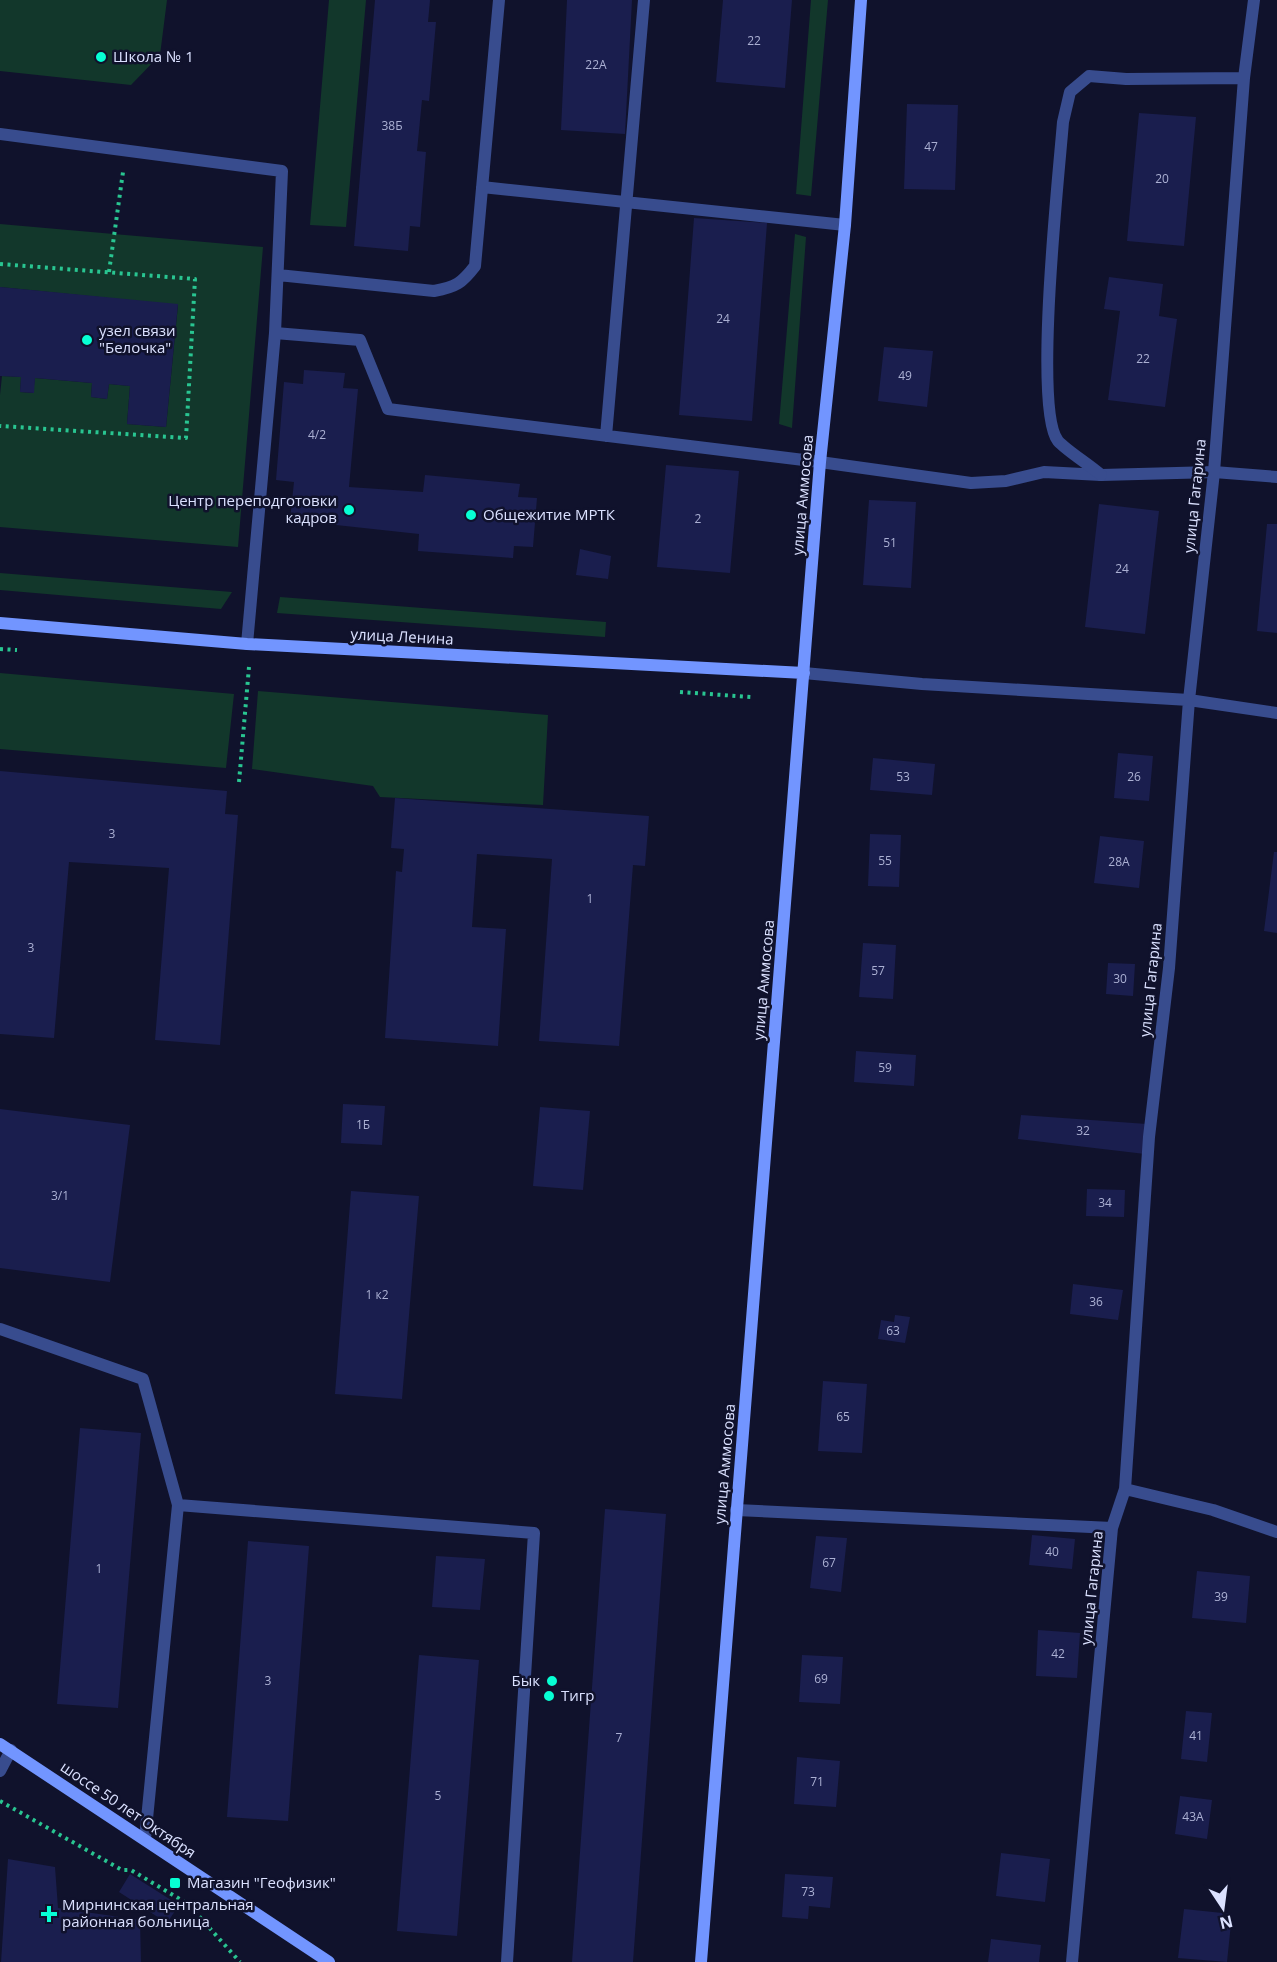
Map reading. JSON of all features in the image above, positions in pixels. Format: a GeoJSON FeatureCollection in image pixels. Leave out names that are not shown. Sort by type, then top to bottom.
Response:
{"type":"FeatureCollection","features":[{"type":"Feature","properties":{"kind":"main road","name":"улица Аммосова"},"geometry":{"type":"LineString","coordinates":[[701,1962],[820,462],[845,225],[861,0]]}},
{"type":"Feature","properties":{"kind":"main road","name":"улица Ленина"},"geometry":{"type":"LineString","coordinates":[[0,623],[247,644],[804,674]]}},
{"type":"Feature","properties":{"kind":"main road","name":"шоссе 50 лет Октября"},"geometry":{"type":"LineString","coordinates":[[5,1747],[329,1962]]}},
{"type":"Feature","properties":{"kind":"street"},"geometry":{"type":"LineString","coordinates":[[278,275],[434,291],[450,288],[464,281],[475,266],[498,0]]}},
{"type":"Feature","properties":{"kind":"street"},"geometry":{"type":"LineString","coordinates":[[606,436],[644,0]]}},
{"type":"Feature","properties":{"kind":"street","name":"улица Гагарина"},"geometry":{"type":"LineString","coordinates":[[1072,1962],[1112,1528],[1125,1488],[1149,1137],[1169,968],[1190,700],[1214,472],[1244,78],[1254,0]]}},
{"type":"Feature","properties":{"kind":"street"},"geometry":{"type":"LineString","coordinates":[[1101,474],[1057,440],[1050,417],[1047,335],[1063,122],[1070,92],[1089,76],[1126,79],[1244,78]]}},
{"type":"Feature","properties":{"kind":"street"},"geometry":{"type":"LineString","coordinates":[[0,134],[282,171],[275,333],[247,644]]}},
{"type":"Feature","properties":{"kind":"street"},"geometry":{"type":"LineString","coordinates":[[482,187],[845,225]]}},
{"type":"Feature","properties":{"kind":"street"},"geometry":{"type":"LineString","coordinates":[[275,333],[360,340],[388,409],[820,462],[971,483],[1006,481],[1044,472],[1101,474],[1214,472],[1277,477]]}},
{"type":"Feature","properties":{"kind":"street"},"geometry":{"type":"LineString","coordinates":[[804,674],[922,684],[1190,700],[1277,713]]}},
{"type":"Feature","properties":{"kind":"street"},"geometry":{"type":"LineString","coordinates":[[0,1329],[143,1379],[178,1505],[145,1839]]}},
{"type":"Feature","properties":{"kind":"street"},"geometry":{"type":"LineString","coordinates":[[1125,1488],[1213,1510],[1277,1532]]}},
{"type":"Feature","properties":{"kind":"street"},"geometry":{"type":"LineString","coordinates":[[178,1505],[534,1533],[507,1962]]}},
{"type":"Feature","properties":{"kind":"street"},"geometry":{"type":"LineString","coordinates":[[736,1510],[1112,1528]]}},
{"type":"Feature","properties":{"kind":"street"},"geometry":{"type":"LineString","coordinates":[[0,1771],[5,1747]]}},
{"type":"Feature","properties":{"kind":"path"},"geometry":{"type":"LineString","coordinates":[[109,272],[126,150]]}},
{"type":"Feature","properties":{"kind":"path"},"geometry":{"type":"LineString","coordinates":[[0,264],[195,279],[186,438],[0,427]]}},
{"type":"Feature","properties":{"kind":"path"},"geometry":{"type":"LineString","coordinates":[[239,782],[250,663]]}},
{"type":"Feature","properties":{"kind":"path"},"geometry":{"type":"LineString","coordinates":[[0,1801],[122,1870],[131,1870],[188,1904],[240,1962]]}},
{"type":"Feature","properties":{"kind":"green space"},"geometry":{"type":"Polygon","coordinates":[[[0,0],[167,0],[160,55],[131,85],[0,71],[0,0]]]}},
{"type":"Feature","properties":{"kind":"green space"},"geometry":{"type":"Polygon","coordinates":[[[329,0],[366,0],[346,227],[310,225],[329,0]]]}},
{"type":"Feature","properties":{"kind":"green space"},"geometry":{"type":"Polygon","coordinates":[[[811,0],[828,0],[811,196],[796,194],[811,0]]]}},
{"type":"Feature","properties":{"kind":"green space"},"geometry":{"type":"Polygon","coordinates":[[[0,224],[263,247],[238,547],[0,527],[2,376],[21,377],[20,392],[33,393],[35,378],[92,383],[91,397],[107,399],[109,384],[130,386],[127,424],[166,427],[178,305],[0,287],[0,224]]]}},
{"type":"Feature","properties":{"kind":"green space"},"geometry":{"type":"Polygon","coordinates":[[[795,234],[806,237],[792,428],[779,424],[795,234]]]}},
{"type":"Feature","properties":{"kind":"green space"},"geometry":{"type":"Polygon","coordinates":[[[0,573],[232,592],[221,609],[0,590],[0,573]]]}},
{"type":"Feature","properties":{"kind":"green space"},"geometry":{"type":"Polygon","coordinates":[[[280,597],[606,622],[605,637],[277,613],[280,597]]]}},
{"type":"Feature","properties":{"kind":"green space"},"geometry":{"type":"Polygon","coordinates":[[[0,673],[234,694],[226,768],[0,749],[0,673]]]}},
{"type":"Feature","properties":{"kind":"green space"},"geometry":{"type":"Polygon","coordinates":[[[258,691],[548,715],[543,805],[380,797],[373,786],[252,769],[258,691]]]}},
{"type":"Feature","properties":{"kind":"building"},"geometry":{"type":"Polygon","coordinates":[[[375,0],[430,0],[428,22],[436,22],[429,101],[422,100],[417,151],[426,152],[420,227],[410,226],[408,251],[354,246],[375,0]]]}},
{"type":"Feature","properties":{"kind":"building"},"geometry":{"type":"Polygon","coordinates":[[[567,0],[632,0],[625,134],[561,130],[567,0]]]}},
{"type":"Feature","properties":{"kind":"building"},"geometry":{"type":"Polygon","coordinates":[[[723,0],[792,0],[785,88],[716,82],[723,0]]]}},
{"type":"Feature","properties":{"kind":"building"},"geometry":{"type":"Polygon","coordinates":[[[907,104],[958,105],[955,190],[904,189],[907,104]]]}},
{"type":"Feature","properties":{"kind":"building"},"geometry":{"type":"Polygon","coordinates":[[[1139,113],[1196,117],[1184,246],[1127,241],[1139,113]]]}},
{"type":"Feature","properties":{"kind":"building"},"geometry":{"type":"Polygon","coordinates":[[[694,218],[767,223],[752,421],[679,415],[694,218]]]}},
{"type":"Feature","properties":{"kind":"building"},"geometry":{"type":"Polygon","coordinates":[[[1109,277],[1163,284],[1159,316],[1177,319],[1165,407],[1108,400],[1120,311],[1104,309],[1109,277]]]}},
{"type":"Feature","properties":{"kind":"building","name":"узел связи \"Белочка\""},"geometry":{"type":"Polygon","coordinates":[[[0,287],[178,304],[166,427],[127,424],[130,386],[109,384],[107,399],[91,397],[92,383],[35,378],[34,393],[20,392],[21,377],[0,376],[0,287]]]}},
{"type":"Feature","properties":{"kind":"building"},"geometry":{"type":"Polygon","coordinates":[[[884,347],[933,351],[927,407],[878,401],[884,347]]]}},
{"type":"Feature","properties":{"kind":"building"},"geometry":{"type":"Polygon","coordinates":[[[304,370],[345,373],[343,388],[358,389],[349,487],[423,492],[425,475],[520,484],[518,497],[537,498],[533,547],[514,546],[513,558],[418,551],[419,534],[290,520],[294,482],[276,480],[284,382],[303,384],[304,370]]]}},
{"type":"Feature","properties":{"kind":"building"},"geometry":{"type":"Polygon","coordinates":[[[666,465],[739,471],[730,573],[657,567],[666,465]]]}},
{"type":"Feature","properties":{"kind":"building"},"geometry":{"type":"Polygon","coordinates":[[[869,500],[916,502],[911,588],[863,585],[869,500]]]}},
{"type":"Feature","properties":{"kind":"building"},"geometry":{"type":"Polygon","coordinates":[[[1099,504],[1159,511],[1145,634],[1085,627],[1099,504]]]}},
{"type":"Feature","properties":{"kind":"building"},"geometry":{"type":"Polygon","coordinates":[[[1267,524],[1277,524],[1277,633],[1257,631],[1267,524]]]}},
{"type":"Feature","properties":{"kind":"building"},"geometry":{"type":"Polygon","coordinates":[[[580,549],[611,556],[608,579],[576,575],[580,549]]]}},
{"type":"Feature","properties":{"kind":"building"},"geometry":{"type":"Polygon","coordinates":[[[1118,753],[1153,756],[1149,801],[1114,798],[1118,753]]]}},
{"type":"Feature","properties":{"kind":"building"},"geometry":{"type":"Polygon","coordinates":[[[873,758],[935,764],[932,795],[870,790],[873,758]]]}},
{"type":"Feature","properties":{"kind":"building"},"geometry":{"type":"Polygon","coordinates":[[[0,771],[227,791],[225,814],[238,815],[220,1045],[155,1040],[169,868],[69,862],[54,1038],[0,1034],[0,771]]]}},
{"type":"Feature","properties":{"kind":"building"},"geometry":{"type":"Polygon","coordinates":[[[395,798],[649,816],[645,866],[633,865],[619,1046],[539,1041],[552,859],[477,854],[472,927],[506,929],[498,1046],[385,1038],[396,871],[402,872],[404,849],[391,848],[395,798]]]}},
{"type":"Feature","properties":{"kind":"building"},"geometry":{"type":"Polygon","coordinates":[[[870,834],[901,835],[899,887],[868,886],[870,834]]]}},
{"type":"Feature","properties":{"kind":"building"},"geometry":{"type":"Polygon","coordinates":[[[1100,836],[1144,841],[1139,888],[1094,883],[1100,836]]]}},
{"type":"Feature","properties":{"kind":"building"},"geometry":{"type":"Polygon","coordinates":[[[1274,852],[1277,852],[1277,933],[1264,931],[1274,852]]]}},
{"type":"Feature","properties":{"kind":"building"},"geometry":{"type":"Polygon","coordinates":[[[863,943],[896,945],[893,999],[859,997],[863,943]]]}},
{"type":"Feature","properties":{"kind":"building"},"geometry":{"type":"Polygon","coordinates":[[[1108,963],[1135,964],[1133,996],[1106,994],[1108,963]]]}},
{"type":"Feature","properties":{"kind":"building"},"geometry":{"type":"Polygon","coordinates":[[[856,1051],[916,1055],[914,1086],[854,1082],[856,1051]]]}},
{"type":"Feature","properties":{"kind":"building"},"geometry":{"type":"Polygon","coordinates":[[[343,1104],[385,1106],[382,1145],[341,1143],[343,1104]]]}},
{"type":"Feature","properties":{"kind":"building"},"geometry":{"type":"Polygon","coordinates":[[[540,1107],[590,1111],[583,1190],[533,1186],[540,1107]]]}},
{"type":"Feature","properties":{"kind":"building"},"geometry":{"type":"Polygon","coordinates":[[[0,1109],[130,1125],[110,1282],[0,1268],[0,1109]]]}},
{"type":"Feature","properties":{"kind":"building"},"geometry":{"type":"Polygon","coordinates":[[[1021,1115],[1147,1124],[1145,1154],[1018,1139],[1021,1115]]]}},
{"type":"Feature","properties":{"kind":"building"},"geometry":{"type":"Polygon","coordinates":[[[1087,1189],[1125,1190],[1124,1217],[1086,1216],[1087,1189]]]}},
{"type":"Feature","properties":{"kind":"building"},"geometry":{"type":"Polygon","coordinates":[[[351,1191],[419,1196],[402,1399],[335,1394],[351,1191]]]}},
{"type":"Feature","properties":{"kind":"building"},"geometry":{"type":"Polygon","coordinates":[[[1073,1284],[1123,1290],[1118,1320],[1070,1314],[1073,1284]]]}},
{"type":"Feature","properties":{"kind":"building"},"geometry":{"type":"Polygon","coordinates":[[[895,1315],[910,1317],[905,1343],[878,1339],[881,1320],[894,1322],[895,1315]]]}},
{"type":"Feature","properties":{"kind":"building"},"geometry":{"type":"Polygon","coordinates":[[[823,1381],[867,1384],[862,1453],[818,1451],[823,1381]]]}},
{"type":"Feature","properties":{"kind":"building"},"geometry":{"type":"Polygon","coordinates":[[[80,1428],[141,1433],[118,1708],[57,1704],[80,1428]]]}},
{"type":"Feature","properties":{"kind":"building"},"geometry":{"type":"Polygon","coordinates":[[[605,1509],[666,1514],[633,1962],[572,1962],[605,1509]]]}},
{"type":"Feature","properties":{"kind":"building"},"geometry":{"type":"Polygon","coordinates":[[[1032,1535],[1075,1539],[1072,1569],[1029,1565],[1032,1535]]]}},
{"type":"Feature","properties":{"kind":"building"},"geometry":{"type":"Polygon","coordinates":[[[816,1536],[847,1538],[841,1592],[810,1588],[816,1536]]]}},
{"type":"Feature","properties":{"kind":"building"},"geometry":{"type":"Polygon","coordinates":[[[248,1541],[309,1546],[288,1821],[227,1817],[248,1541]]]}},
{"type":"Feature","properties":{"kind":"building"},"geometry":{"type":"Polygon","coordinates":[[[436,1556],[485,1559],[480,1610],[432,1607],[436,1556]]]}},
{"type":"Feature","properties":{"kind":"building"},"geometry":{"type":"Polygon","coordinates":[[[1197,1571],[1250,1576],[1246,1623],[1192,1618],[1197,1571]]]}},
{"type":"Feature","properties":{"kind":"building"},"geometry":{"type":"Polygon","coordinates":[[[1038,1630],[1080,1633],[1077,1678],[1036,1676],[1038,1630]]]}},
{"type":"Feature","properties":{"kind":"building"},"geometry":{"type":"Polygon","coordinates":[[[419,1655],[479,1660],[457,1936],[397,1931],[419,1655]]]}},
{"type":"Feature","properties":{"kind":"building"},"geometry":{"type":"Polygon","coordinates":[[[802,1655],[843,1657],[840,1704],[799,1702],[802,1655]]]}},
{"type":"Feature","properties":{"kind":"building"},"geometry":{"type":"Polygon","coordinates":[[[1186,1711],[1212,1713],[1207,1762],[1181,1759],[1186,1711]]]}},
{"type":"Feature","properties":{"kind":"building"},"geometry":{"type":"Polygon","coordinates":[[[797,1757],[840,1761],[836,1807],[794,1804],[797,1757]]]}},
{"type":"Feature","properties":{"kind":"building"},"geometry":{"type":"Polygon","coordinates":[[[1180,1796],[1212,1800],[1207,1839],[1175,1834],[1180,1796]]]}},
{"type":"Feature","properties":{"kind":"building"},"geometry":{"type":"Polygon","coordinates":[[[1001,1853],[1050,1859],[1045,1902],[996,1896],[1001,1853]]]}},
{"type":"Feature","properties":{"kind":"building","name":"Мирнинская центральная районная больница"},"geometry":{"type":"Polygon","coordinates":[[[8,1859],[55,1867],[58,1908],[140,1920],[141,1962],[1,1962],[8,1859]]]}},
{"type":"Feature","properties":{"kind":"building"},"geometry":{"type":"Polygon","coordinates":[[[130,1874],[179,1905],[167,1923],[119,1892],[130,1874]]]}},
{"type":"Feature","properties":{"kind":"building"},"geometry":{"type":"Polygon","coordinates":[[[785,1874],[833,1877],[830,1908],[809,1906],[808,1919],[782,1917],[785,1874]]]}},
{"type":"Feature","properties":{"kind":"building"},"geometry":{"type":"Polygon","coordinates":[[[1184,1909],[1232,1914],[1227,1962],[1178,1958],[1184,1909]]]}},
{"type":"Feature","properties":{"kind":"building"},"geometry":{"type":"Polygon","coordinates":[[[991,1939],[1041,1945],[1039,1962],[988,1962],[991,1939]]]}},
{"type":"Feature","properties":{"kind":"place","name":"Школа № 1"},"geometry":{"type":"Point","coordinates":[101,57]}},
{"type":"Feature","properties":{"kind":"place","name":"узел связи \"Белочка\""},"geometry":{"type":"Point","coordinates":[87,340]}},
{"type":"Feature","properties":{"kind":"place","name":"Центр переподготовки кадров"},"geometry":{"type":"Point","coordinates":[349,510]}},
{"type":"Feature","properties":{"kind":"place","name":"Общежитие МРТК"},"geometry":{"type":"Point","coordinates":[471,515]}},
{"type":"Feature","properties":{"kind":"place","name":"Бык"},"geometry":{"type":"Point","coordinates":[552,1681]}},
{"type":"Feature","properties":{"kind":"place","name":"Тигр"},"geometry":{"type":"Point","coordinates":[549,1696]}},
{"type":"Feature","properties":{"kind":"place","name":"Магазин \"Геофизик\""},"geometry":{"type":"Point","coordinates":[175,1883]}},
{"type":"Feature","properties":{"kind":"place","name":"Мирнинская центральная районная больница"},"geometry":{"type":"Point","coordinates":[49,1914]}}]}
